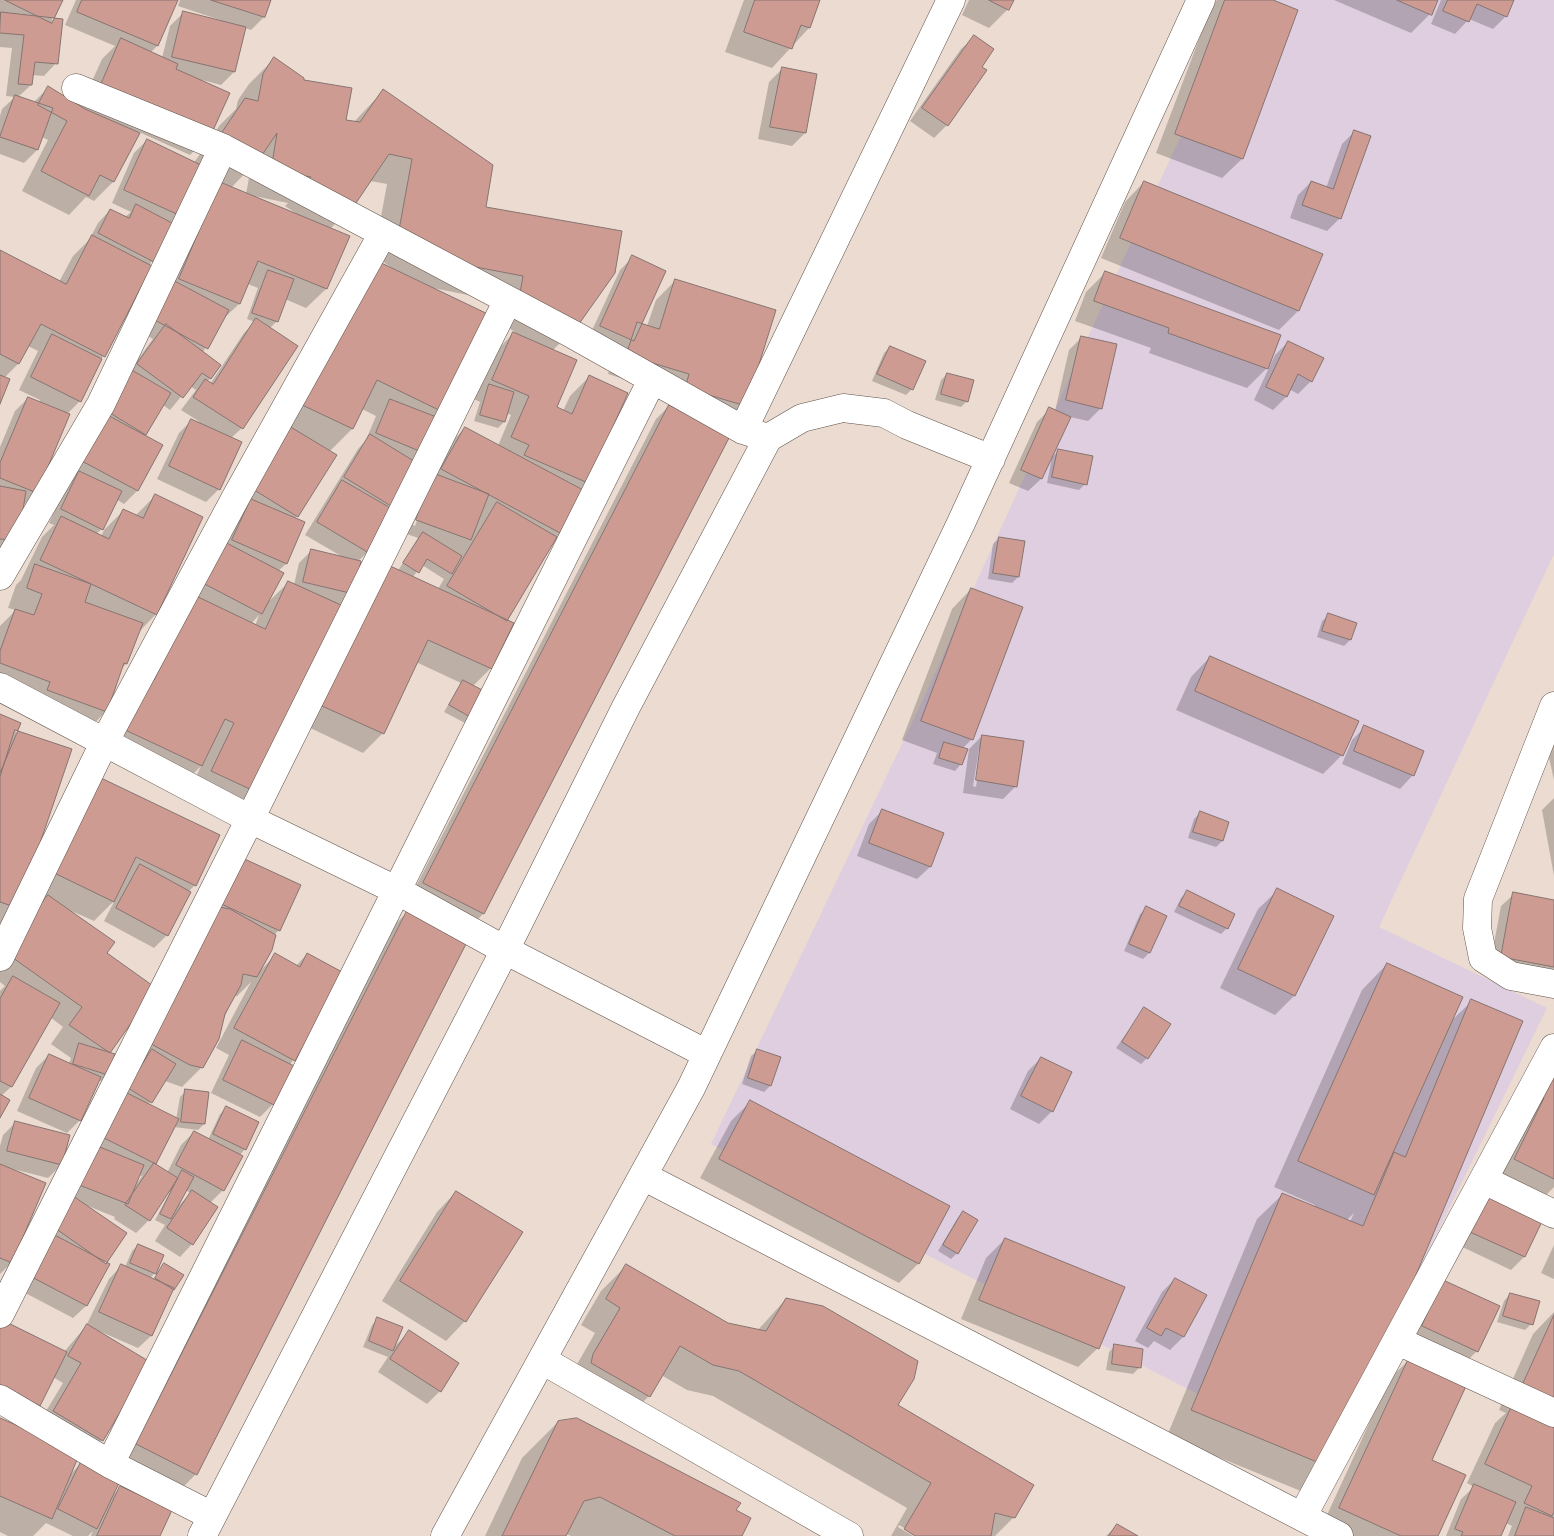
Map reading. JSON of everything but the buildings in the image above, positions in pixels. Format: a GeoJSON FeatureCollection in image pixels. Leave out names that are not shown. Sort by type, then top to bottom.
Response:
{"type":"FeatureCollection","features":[{"type":"Feature","properties":{"kind":"street"},"geometry":{"type":"LineString","coordinates":[[0,1399],[110,1464],[207,1526],[505,950],[626,707],[755,434],[951,0]]}},
{"type":"Feature","properties":{"kind":"street"},"geometry":{"type":"LineString","coordinates":[[446,1536],[691,1088],[991,459],[1201,0]]}},
{"type":"Feature","properties":{"kind":"street"},"geometry":{"type":"LineString","coordinates":[[76,88],[223,148],[755,434],[802,418],[843,408],[884,413],[907,425],[991,459]]}},
{"type":"Feature","properties":{"kind":"street"},"geometry":{"type":"LineString","coordinates":[[0,576],[101,404],[223,148]]}},
{"type":"Feature","properties":{"kind":"street"},"geometry":{"type":"LineString","coordinates":[[0,957],[105,741],[241,489],[382,235]]}},
{"type":"Feature","properties":{"kind":"street"},"geometry":{"type":"LineString","coordinates":[[0,1314],[250,819],[508,300]]}},
{"type":"Feature","properties":{"kind":"street"},"geometry":{"type":"LineString","coordinates":[[110,1464],[652,380]]}},
{"type":"Feature","properties":{"kind":"street"},"geometry":{"type":"LineString","coordinates":[[0,687],[250,819],[398,891],[505,950],[707,1054]]}},
{"type":"Feature","properties":{"kind":"street"},"geometry":{"type":"LineString","coordinates":[[1554,706],[1478,899],[1478,928],[1483,958],[1511,976],[1554,984]]}},
{"type":"Feature","properties":{"kind":"street"},"geometry":{"type":"LineString","coordinates":[[1302,1517],[1554,1048]]}},
{"type":"Feature","properties":{"kind":"street"},"geometry":{"type":"LineString","coordinates":[[643,1176],[1339,1536]]}},
{"type":"Feature","properties":{"kind":"street"},"geometry":{"type":"LineString","coordinates":[[1484,1180],[1554,1214]]}},
{"type":"Feature","properties":{"kind":"street"},"geometry":{"type":"LineString","coordinates":[[1398,1341],[1554,1413]]}},
{"type":"Feature","properties":{"kind":"street"},"geometry":{"type":"LineString","coordinates":[[542,1360],[838,1534]]}},
{"type":"Feature","properties":{"kind":"shaded area"},"geometry":{"type":"Polygon","coordinates":[[[1245,0],[1554,0],[1554,554],[1379,927],[1547,1008],[1326,1460],[711,1144],[920,706],[1134,236],[1245,0]]]}}]}
